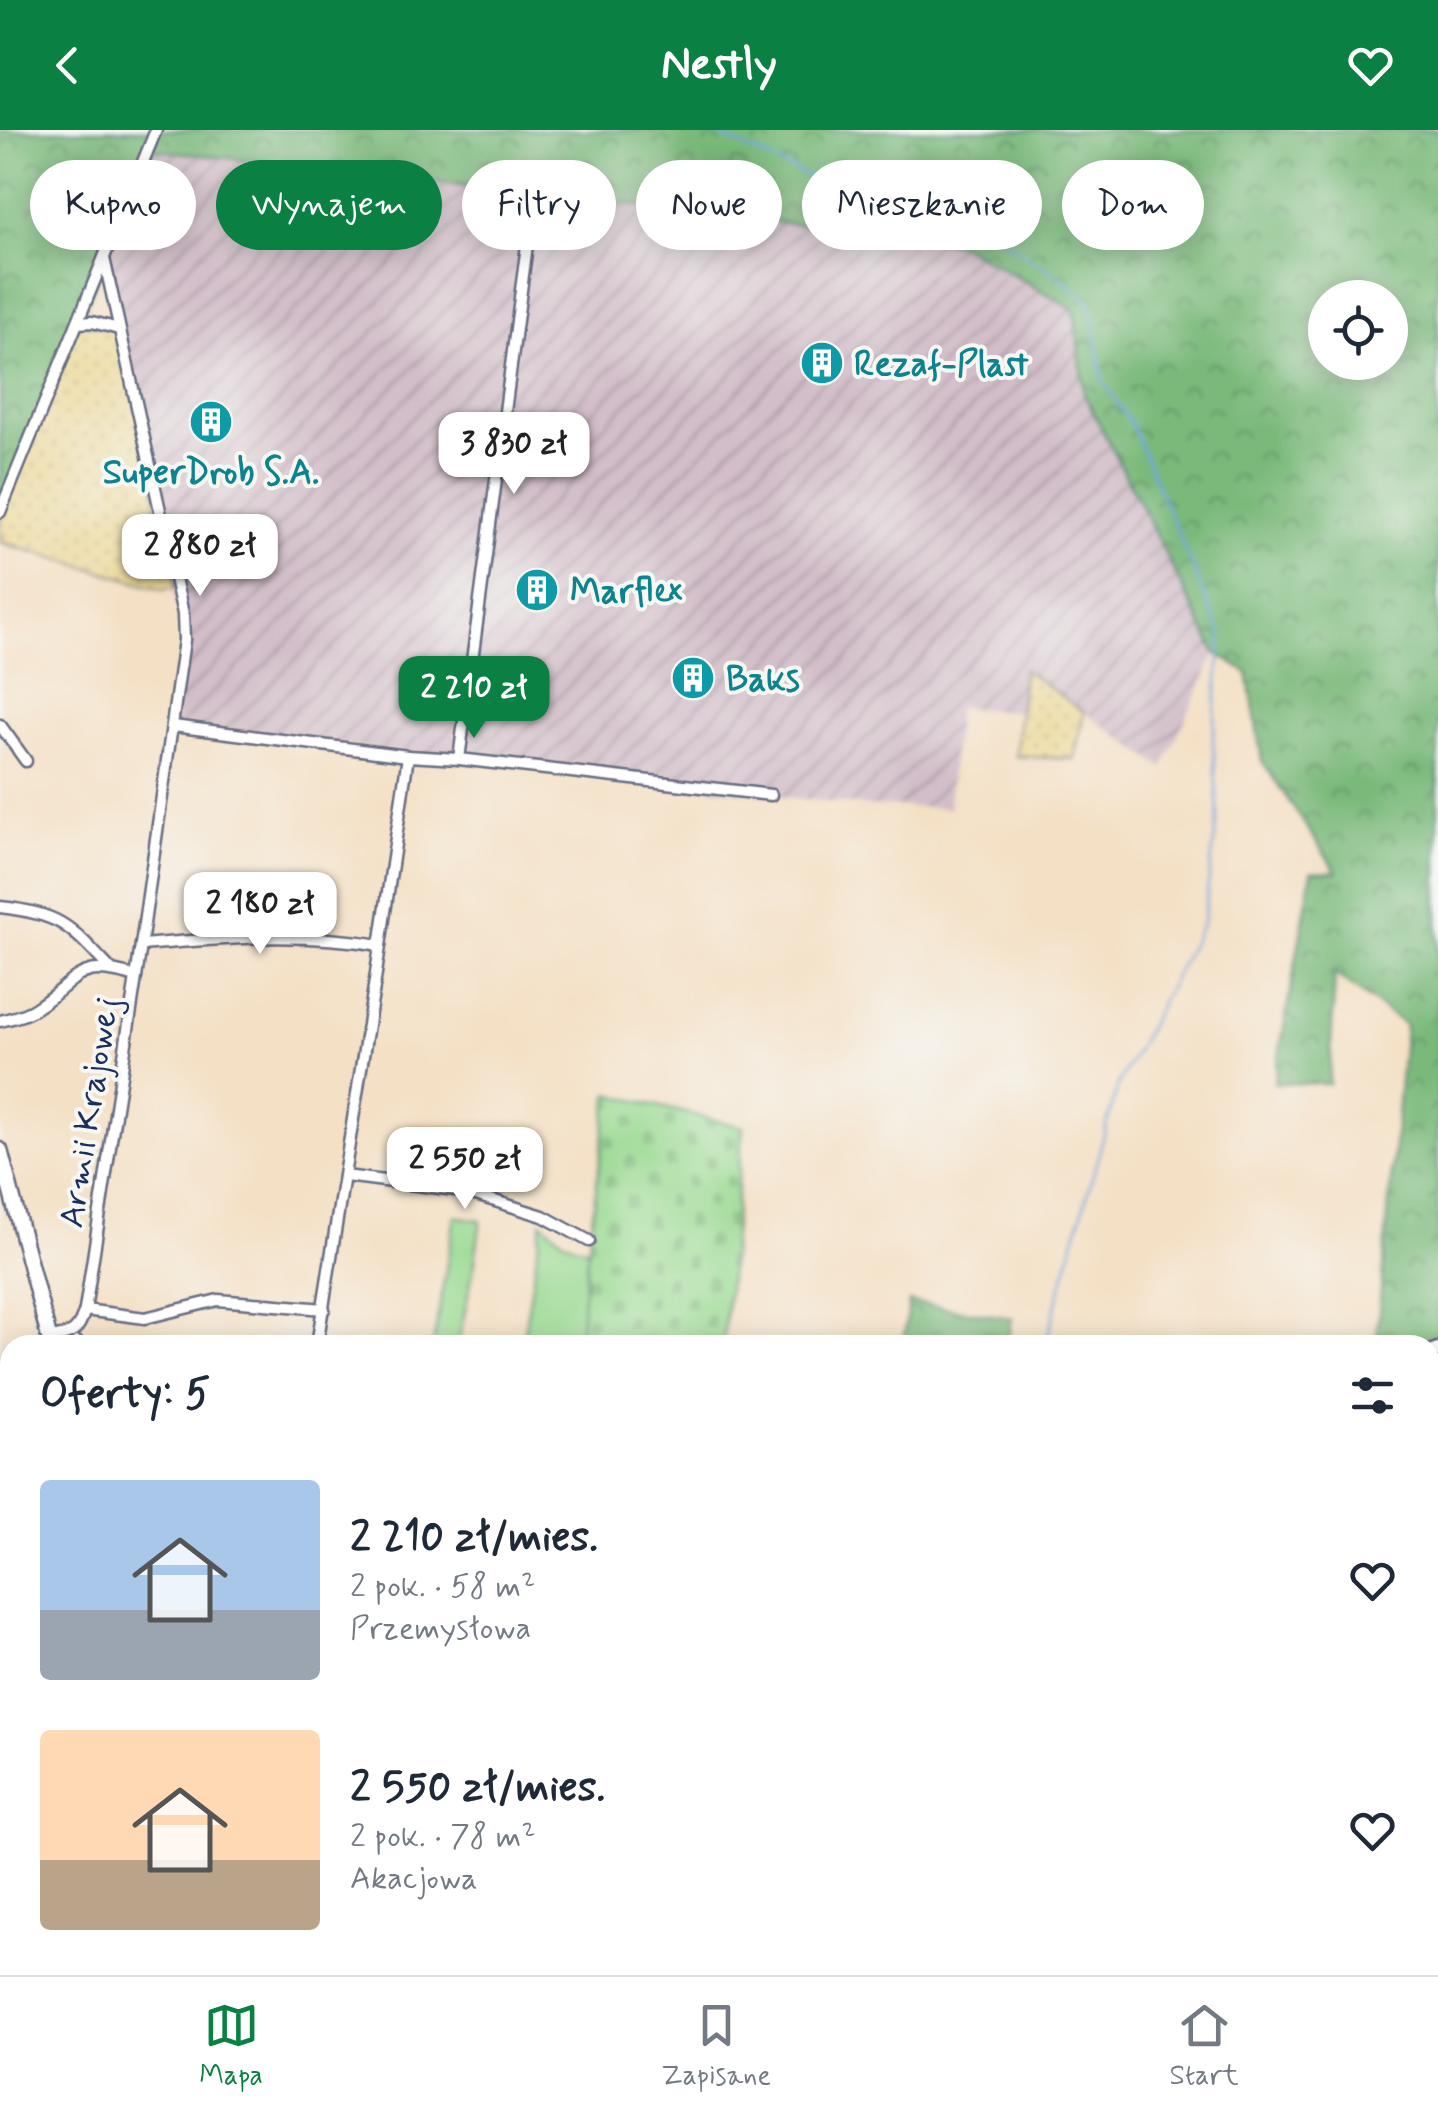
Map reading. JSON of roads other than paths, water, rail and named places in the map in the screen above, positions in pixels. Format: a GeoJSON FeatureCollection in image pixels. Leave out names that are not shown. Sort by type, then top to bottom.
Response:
{"type":"FeatureCollection","features":[{"type":"Feature","properties":{"kind":"main road"},"geometry":{"type":"LineString","coordinates":[[1,1160],[48,1335]]}},
{"type":"Feature","properties":{"kind":"street"},"geometry":{"type":"LineString","coordinates":[[0,512],[156,130]]}},
{"type":"Feature","properties":{"kind":"street"},"geometry":{"type":"LineString","coordinates":[[459,759],[526,250]]}},
{"type":"Feature","properties":{"kind":"street","name":"Armii Krajowej"},"geometry":{"type":"LineString","coordinates":[[68,1335],[81,1325],[85,1310],[184,640],[183,614],[104,258]]}},
{"type":"Feature","properties":{"kind":"street"},"geometry":{"type":"LineString","coordinates":[[78,324],[92,322],[118,329]]}},
{"type":"Feature","properties":{"kind":"street"},"geometry":{"type":"LineString","coordinates":[[0,725],[26,761]]}},
{"type":"Feature","properties":{"kind":"street"},"geometry":{"type":"LineString","coordinates":[[172,726],[772,795]]}},
{"type":"Feature","properties":{"kind":"street"},"geometry":{"type":"LineString","coordinates":[[319,1335],[408,756]]}},
{"type":"Feature","properties":{"kind":"street"},"geometry":{"type":"LineString","coordinates":[[0,906],[54,918],[77,934],[111,970]]}},
{"type":"Feature","properties":{"kind":"street"},"geometry":{"type":"LineString","coordinates":[[141,945],[276,936],[336,938],[380,945]]}},
{"type":"Feature","properties":{"kind":"street"},"geometry":{"type":"LineString","coordinates":[[85,970],[87,944]]}},
{"type":"Feature","properties":{"kind":"street"},"geometry":{"type":"LineString","coordinates":[[0,1022],[34,1010],[85,970],[111,970],[136,978]]}},
{"type":"Feature","properties":{"kind":"street"},"geometry":{"type":"LineString","coordinates":[[345,1176],[463,1191],[543,1216],[589,1240]]}},
{"type":"Feature","properties":{"kind":"street"},"geometry":{"type":"LineString","coordinates":[[85,1310],[144,1318],[218,1300],[324,1309]]}},
{"type":"Feature","properties":{"kind":"waterway"},"geometry":{"type":"LineString","coordinates":[[708,130],[805,175],[983,227],[1086,299],[1091,306],[1103,381],[1131,424],[1220,631],[1213,740],[1218,814],[1203,922],[1118,1085],[1048,1335]]}},
{"type":"Feature","properties":{"kind":"place","name":"Rezaf-Plast"},"geometry":{"type":"Point","coordinates":[822,363]}},
{"type":"Feature","properties":{"kind":"place","name":"SuperDrob S.A."},"geometry":{"type":"Point","coordinates":[211,422]}},
{"type":"Feature","properties":{"kind":"place","name":"Marflex"},"geometry":{"type":"Point","coordinates":[537,590]}},
{"type":"Feature","properties":{"kind":"place","name":"Baks"},"geometry":{"type":"Point","coordinates":[693,678]}}]}
